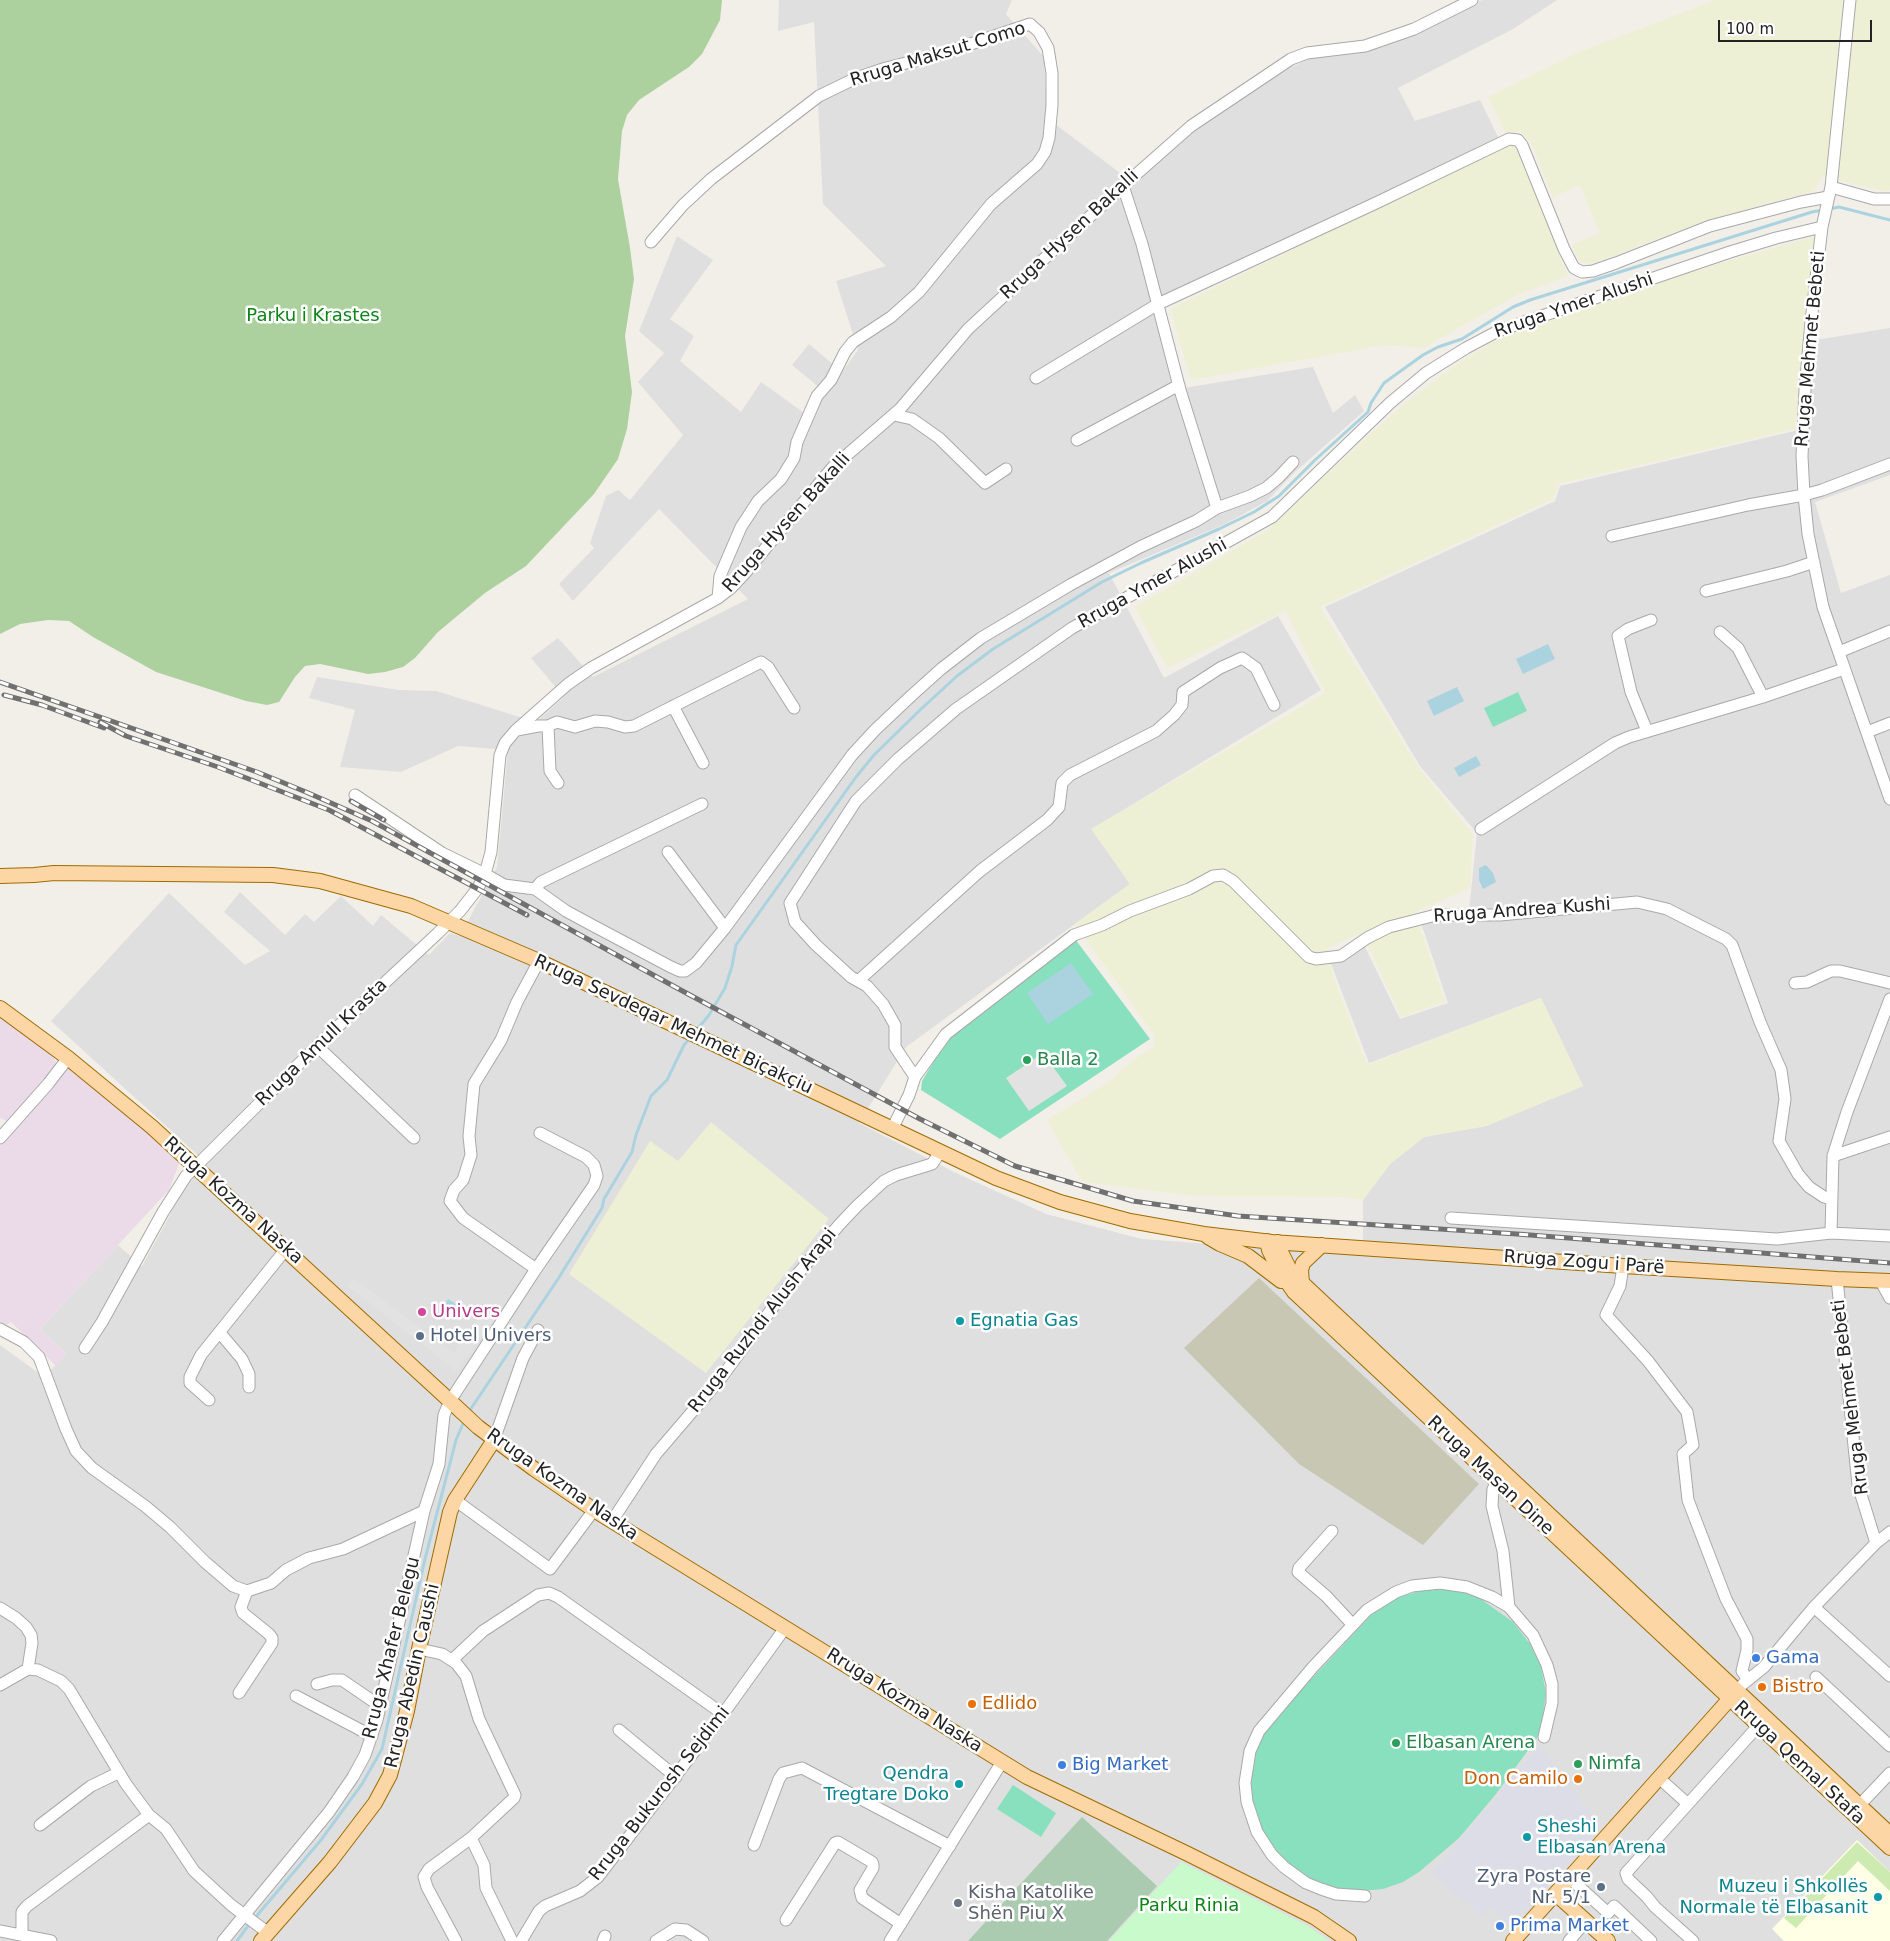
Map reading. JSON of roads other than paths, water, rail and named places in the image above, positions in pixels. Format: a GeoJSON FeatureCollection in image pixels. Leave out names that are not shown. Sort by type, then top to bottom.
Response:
{"type":"FeatureCollection","features":[{"type":"Feature","properties":{"kind":"main road"},"geometry":{"type":"LineString","coordinates":[[0,866],[54,873]]}},
{"type":"Feature","properties":{"kind":"main road"},"geometry":{"type":"LineString","coordinates":[[0,876],[34,876],[54,873]]}},
{"type":"Feature","properties":{"kind":"main road","name":"Rruga Sevdeqar Mehmet Biçakçiu"},"geometry":{"type":"LineString","coordinates":[[54,873],[273,875],[320,881],[411,906],[539,961],[996,1178],[1060,1202],[1130,1221],[1204,1234],[1273,1241]]}},
{"type":"Feature","properties":{"kind":"main road","name":"Rruga Kozma Naska"},"geometry":{"type":"LineString","coordinates":[[0,1008],[120,1099],[286,1249],[478,1427],[594,1510],[1027,1777],[1314,1917],[1349,1941]]}},
{"type":"Feature","properties":{"kind":"main road"},"geometry":{"type":"LineString","coordinates":[[1204,1234],[1220,1244],[1248,1256],[1298,1287],[1303,1263],[1322,1245]]}},
{"type":"Feature","properties":{"kind":"main road","name":"Rruga Zogu i Parë"},"geometry":{"type":"LineString","coordinates":[[1273,1241],[1624,1266],[1837,1279],[1885,1280]]}},
{"type":"Feature","properties":{"kind":"main road","name":"Rruga Masan Dine"},"geometry":{"type":"LineString","coordinates":[[1273,1241],[1278,1247],[1298,1287],[1498,1484],[1733,1695]]}},
{"type":"Feature","properties":{"kind":"main road","name":"Rruga Masan Dine"},"geometry":{"type":"LineString","coordinates":[[1298,1287],[1733,1695]]}},
{"type":"Feature","properties":{"kind":"main road","name":"Rruga Abedin Caushi"},"geometry":{"type":"LineString","coordinates":[[263,1933],[330,1862],[375,1803],[390,1775],[407,1711],[450,1512],[455,1500],[494,1440]]}},
{"type":"Feature","properties":{"kind":"main road"},"geometry":{"type":"LineString","coordinates":[[1513,1941],[1733,1695]]}},
{"type":"Feature","properties":{"kind":"main road","name":"Rruga Qemal Stafa"},"geometry":{"type":"LineString","coordinates":[[1733,1695],[1759,1725],[1856,1809],[1890,1834]]}},
{"type":"Feature","properties":{"kind":"main road","name":"Rruga Qemal Stafa"},"geometry":{"type":"LineString","coordinates":[[1733,1695],[1856,1809],[1890,1848]]}},
{"type":"Feature","properties":{"kind":"main road"},"geometry":{"type":"LineString","coordinates":[[1556,1894],[1608,1941]]}},
{"type":"Feature","properties":{"kind":"street","name":"Rruga Hysen Bakalli"},"geometry":{"type":"LineString","coordinates":[[449,922],[478,888],[485,874],[491,852],[500,755],[505,743],[516,730],[568,684],[590,668],[718,598],[745,573],[833,467],[894,415],[968,329],[1191,126],[1291,59],[1307,53],[1365,46],[1414,29],[1472,0]]}},
{"type":"Feature","properties":{"kind":"street","name":"Rruga Mehmet Bebeti"},"geometry":{"type":"LineString","coordinates":[[1850,0],[1805,389],[1802,456],[1804,495],[1823,607],[1890,799]]}},
{"type":"Feature","properties":{"kind":"street","name":"Rruga Maksut Como"},"geometry":{"type":"LineString","coordinates":[[651,242],[683,205],[711,179],[819,96],[854,79],[895,66],[938,56],[1030,24],[1040,32],[1048,48],[1052,73],[1052,105],[1049,138],[1045,152],[1037,164],[984,211],[919,292],[892,317],[853,342],[845,352],[831,380],[817,396],[797,442],[794,458],[790,465],[781,479],[758,501],[741,527],[720,576],[718,598]]}},
{"type":"Feature","properties":{"kind":"street"},"geometry":{"type":"LineString","coordinates":[[1036,378],[1158,304],[1376,204],[1509,139],[1518,140],[1522,146],[1564,249],[1574,268],[1582,272],[1616,263],[1710,226],[1801,202],[1826,207],[1874,199],[1890,199]]}},
{"type":"Feature","properties":{"kind":"street"},"geometry":{"type":"LineString","coordinates":[[1123,186],[1142,244],[1179,385],[1217,508]]}},
{"type":"Feature","properties":{"kind":"street","name":"Rruga Ymer Alushi"},"geometry":{"type":"LineString","coordinates":[[915,1077],[895,1047],[895,1025],[883,1004],[867,986],[858,981],[816,945],[795,922],[790,903],[856,801],[898,759],[956,709],[1072,628],[1272,517],[1390,403],[1426,373],[1466,348],[1498,331],[1776,238],[1826,207]]}},
{"type":"Feature","properties":{"kind":"street"},"geometry":{"type":"LineString","coordinates":[[1077,440],[1179,385]]}},
{"type":"Feature","properties":{"kind":"street"},"geometry":{"type":"LineString","coordinates":[[894,415],[912,419],[939,438],[985,483],[1006,469]]}},
{"type":"Feature","properties":{"kind":"street"},"geometry":{"type":"LineString","coordinates":[[354,795],[442,853],[504,885],[535,889],[566,911],[680,971],[690,969],[726,928],[852,756],[875,730],[917,690],[982,638],[1038,603],[1140,547],[1196,521],[1217,508],[1266,488],[1293,462]]}},
{"type":"Feature","properties":{"kind":"street"},"geometry":{"type":"LineString","coordinates":[[1612,536],[1748,505],[1804,495],[1890,464]]}},
{"type":"Feature","properties":{"kind":"street"},"geometry":{"type":"LineString","coordinates":[[1706,591],[1787,571],[1814,562]]}},
{"type":"Feature","properties":{"kind":"street"},"geometry":{"type":"LineString","coordinates":[[1647,731],[1629,685],[1618,636],[1628,629],[1651,620]]}},
{"type":"Feature","properties":{"kind":"street"},"geometry":{"type":"LineString","coordinates":[[1839,652],[1890,631]]}},
{"type":"Feature","properties":{"kind":"street"},"geometry":{"type":"LineString","coordinates":[[1720,632],[1738,648],[1763,697]]}},
{"type":"Feature","properties":{"kind":"street"},"geometry":{"type":"LineString","coordinates":[[858,981],[980,871],[1047,820],[1059,807],[1062,783],[1070,775],[1156,730],[1174,715],[1182,705],[1183,692],[1220,668],[1242,658],[1256,668],[1274,705]]}},
{"type":"Feature","properties":{"kind":"street"},"geometry":{"type":"LineString","coordinates":[[516,730],[548,726],[557,722],[575,727],[595,721],[608,722],[625,727],[634,726],[761,662],[768,667],[794,708]]}},
{"type":"Feature","properties":{"kind":"street"},"geometry":{"type":"LineString","coordinates":[[1481,828],[1615,744],[1647,731],[1763,697],[1844,669]]}},
{"type":"Feature","properties":{"kind":"street"},"geometry":{"type":"LineString","coordinates":[[673,706],[703,763]]}},
{"type":"Feature","properties":{"kind":"street"},"geometry":{"type":"LineString","coordinates":[[1867,732],[1890,723]]}},
{"type":"Feature","properties":{"kind":"street"},"geometry":{"type":"LineString","coordinates":[[548,726],[550,771],[558,783]]}},
{"type":"Feature","properties":{"kind":"street"},"geometry":{"type":"LineString","coordinates":[[535,889],[541,882],[702,804]]}},
{"type":"Feature","properties":{"kind":"street"},"geometry":{"type":"LineString","coordinates":[[668,852],[726,928]]}},
{"type":"Feature","properties":{"kind":"street","name":"Rruga Andrea Kushi"},"geometry":{"type":"LineString","coordinates":[[915,1077],[946,1034],[1074,935],[1189,889],[1213,876],[1223,875],[1233,881],[1309,957],[1316,959],[1340,956],[1367,938],[1389,927],[1436,915],[1500,915],[1637,902],[1667,909],[1726,939],[1732,946],[1760,1022],[1781,1070],[1785,1099],[1779,1141],[1803,1180],[1824,1197],[1831,1199]]}},
{"type":"Feature","properties":{"kind":"street","name":"Rruga Amull Krasta"},"geometry":{"type":"LineString","coordinates":[[85,1348],[102,1322],[163,1212],[186,1176],[317,1046],[449,922]]}},
{"type":"Feature","properties":{"kind":"street"},"geometry":{"type":"LineString","coordinates":[[536,1270],[463,1218],[450,1201],[454,1190],[463,1180],[470,1155],[469,1136],[474,1084],[501,1040],[517,1002],[539,961]]}},
{"type":"Feature","properties":{"kind":"street"},"geometry":{"type":"LineString","coordinates":[[1795,983],[1807,982],[1831,971],[1840,971],[1890,984]]}},
{"type":"Feature","properties":{"kind":"street"},"geometry":{"type":"LineString","coordinates":[[1831,1233],[1833,1156],[1847,1112],[1890,1000]]}},
{"type":"Feature","properties":{"kind":"street"},"geometry":{"type":"LineString","coordinates":[[317,1046],[414,1138]]}},
{"type":"Feature","properties":{"kind":"street"},"geometry":{"type":"LineString","coordinates":[[0,1138],[48,1084],[68,1058]]}},
{"type":"Feature","properties":{"kind":"street"},"geometry":{"type":"LineString","coordinates":[[892,1129],[915,1077]]}},
{"type":"Feature","properties":{"kind":"street","name":"Rruga Xhafer Belegu"},"geometry":{"type":"LineString","coordinates":[[223,1941],[329,1812],[353,1777],[365,1755],[380,1706],[424,1511],[439,1464],[444,1415],[453,1404],[536,1270],[594,1185],[597,1176],[594,1165],[586,1158],[540,1133]]}},
{"type":"Feature","properties":{"kind":"street"},"geometry":{"type":"LineString","coordinates":[[1833,1156],[1890,1137]]}},
{"type":"Feature","properties":{"kind":"street","name":"Rruga Ruzhdi Alush Arapi"},"geometry":{"type":"LineString","coordinates":[[612,1521],[656,1454],[721,1378],[796,1276],[839,1225],[856,1206],[884,1181],[932,1164],[941,1151]]}},
{"type":"Feature","properties":{"kind":"street"},"geometry":{"type":"LineString","coordinates":[[1451,1218],[1777,1238],[1831,1233],[1890,1236]]}},
{"type":"Feature","properties":{"kind":"street"},"geometry":{"type":"LineString","coordinates":[[209,1400],[189,1380],[201,1355],[286,1249]]}},
{"type":"Feature","properties":{"kind":"street"},"geometry":{"type":"LineString","coordinates":[[1624,1266],[1620,1286],[1606,1315],[1648,1361],[1687,1412],[1693,1445],[1683,1454],[1688,1500],[1726,1599],[1747,1639],[1747,1650],[1742,1671],[1748,1680]]}},
{"type":"Feature","properties":{"kind":"street","name":"Rruga Mehmet Bebeti"},"geometry":{"type":"LineString","coordinates":[[1837,1279],[1858,1485],[1876,1543]]}},
{"type":"Feature","properties":{"kind":"street"},"geometry":{"type":"LineString","coordinates":[[1885,1280],[1890,1298]]}},
{"type":"Feature","properties":{"kind":"street"},"geometry":{"type":"LineString","coordinates":[[0,1329],[24,1342],[39,1357],[76,1451],[92,1468],[146,1506],[233,1586],[247,1591],[271,1583],[286,1570],[309,1558],[343,1549],[424,1511]]}},
{"type":"Feature","properties":{"kind":"street"},"geometry":{"type":"LineString","coordinates":[[494,1440],[521,1364],[538,1330]]}},
{"type":"Feature","properties":{"kind":"street"},"geometry":{"type":"LineString","coordinates":[[220,1333],[242,1359],[249,1374],[249,1387]]}},
{"type":"Feature","properties":{"kind":"street"},"geometry":{"type":"LineString","coordinates":[[1498,1484],[1494,1489],[1492,1506],[1503,1551],[1509,1607]]}},
{"type":"Feature","properties":{"kind":"street"},"geometry":{"type":"LineString","coordinates":[[455,1500],[550,1569],[594,1510]]}},
{"type":"Feature","properties":{"kind":"street"},"geometry":{"type":"LineString","coordinates":[[1332,1531],[1299,1568],[1298,1572],[1300,1576],[1326,1596],[1354,1625]]}},
{"type":"Feature","properties":{"kind":"street"},"geometry":{"type":"LineString","coordinates":[[1733,1695],[1764,1666],[1814,1607],[1876,1543],[1890,1532]]}},
{"type":"Feature","properties":{"kind":"street"},"geometry":{"type":"LineString","coordinates":[[1365,1896],[1343,1895],[1321,1890],[1306,1883],[1284,1867],[1272,1855],[1257,1832],[1247,1802],[1245,1782],[1250,1751],[1259,1731],[1314,1667],[1367,1610],[1396,1592],[1426,1584],[1440,1583],[1467,1588],[1509,1607],[1533,1635],[1547,1665],[1552,1684],[1552,1703],[1544,1737]]}},
{"type":"Feature","properties":{"kind":"street"},"geometry":{"type":"LineString","coordinates":[[239,1693],[272,1642],[269,1634],[244,1613],[241,1607],[247,1591]]}},
{"type":"Feature","properties":{"kind":"street"},"geometry":{"type":"LineString","coordinates":[[452,1660],[483,1631],[538,1595],[549,1593],[558,1597],[723,1714]]}},
{"type":"Feature","properties":{"kind":"street"},"geometry":{"type":"LineString","coordinates":[[1814,1607],[1890,1676]]}},
{"type":"Feature","properties":{"kind":"street"},"geometry":{"type":"LineString","coordinates":[[0,1608],[16,1618],[26,1627],[31,1635],[32,1643],[28,1669]]}},
{"type":"Feature","properties":{"kind":"street","name":"Rruga Bukurosh Sejdimi"},"geometry":{"type":"LineString","coordinates":[[521,1941],[539,1911],[545,1906],[580,1891],[598,1877],[676,1777],[785,1628]]}},
{"type":"Feature","properties":{"kind":"street"},"geometry":{"type":"LineString","coordinates":[[419,1649],[442,1654],[463,1670],[470,1682],[480,1719],[515,1795],[471,1838],[429,1868],[424,1877],[427,1887],[456,1941]]}},
{"type":"Feature","properties":{"kind":"street"},"geometry":{"type":"LineString","coordinates":[[0,1685],[28,1669],[38,1670],[61,1681],[69,1689],[118,1773],[149,1815],[166,1829],[194,1871],[218,1894],[246,1915],[263,1933]]}},
{"type":"Feature","properties":{"kind":"street"},"geometry":{"type":"LineString","coordinates":[[1816,1678],[1890,1746]]}},
{"type":"Feature","properties":{"kind":"street"},"geometry":{"type":"LineString","coordinates":[[317,1684],[332,1680],[342,1680],[380,1706]]}},
{"type":"Feature","properties":{"kind":"street"},"geometry":{"type":"LineString","coordinates":[[296,1696],[372,1736]]}},
{"type":"Feature","properties":{"kind":"street"},"geometry":{"type":"LineString","coordinates":[[1693,1941],[1655,1907],[1650,1899],[1629,1881],[1626,1875],[1759,1725]]}},
{"type":"Feature","properties":{"kind":"street"},"geometry":{"type":"LineString","coordinates":[[618,1730],[676,1777]]}},
{"type":"Feature","properties":{"kind":"street"},"geometry":{"type":"LineString","coordinates":[[890,1941],[1002,1762]]}},
{"type":"Feature","properties":{"kind":"street"},"geometry":{"type":"LineString","coordinates":[[754,1844],[782,1773],[802,1768],[950,1846]]}},
{"type":"Feature","properties":{"kind":"street"},"geometry":{"type":"LineString","coordinates":[[40,1825],[91,1786],[118,1773]]}},
{"type":"Feature","properties":{"kind":"street"},"geometry":{"type":"LineString","coordinates":[[1856,1809],[1890,1773]]}},
{"type":"Feature","properties":{"kind":"street"},"geometry":{"type":"LineString","coordinates":[[1659,1778],[1688,1804]]}},
{"type":"Feature","properties":{"kind":"street"},"geometry":{"type":"LineString","coordinates":[[22,1934],[22,1912],[27,1906],[149,1815]]}},
{"type":"Feature","properties":{"kind":"street"},"geometry":{"type":"LineString","coordinates":[[471,1838],[484,1865],[486,1888],[512,1941]]}},
{"type":"Feature","properties":{"kind":"street"},"geometry":{"type":"LineString","coordinates":[[786,1920],[835,1843],[838,1842],[872,1862],[873,1868],[860,1890],[862,1898],[901,1924]]}},
{"type":"Feature","properties":{"kind":"street"},"geometry":{"type":"LineString","coordinates":[[1574,1882],[1608,1913],[1614,1906],[1652,1941]]}},
{"type":"Feature","properties":{"kind":"street"},"geometry":{"type":"LineString","coordinates":[[1569,1941],[1586,1921]]}},
{"type":"Feature","properties":{"kind":"street"},"geometry":{"type":"LineString","coordinates":[[656,1941],[675,1929],[686,1930],[703,1941]]}},
{"type":"Feature","properties":{"kind":"street"},"geometry":{"type":"LineString","coordinates":[[0,1931],[51,1941]]}},
{"type":"Feature","properties":{"kind":"water"},"geometry":{"type":"Polygon","coordinates":[[[1548,644],[1555,659],[1523,674],[1516,659],[1548,644]]]}},
{"type":"Feature","properties":{"kind":"water"},"geometry":{"type":"Polygon","coordinates":[[[1457,687],[1464,701],[1434,716],[1427,701],[1457,687]]]}},
{"type":"Feature","properties":{"kind":"water"},"geometry":{"type":"Polygon","coordinates":[[[1476,756],[1481,765],[1459,777],[1454,768],[1476,756]]]}},
{"type":"Feature","properties":{"kind":"water"},"geometry":{"type":"Polygon","coordinates":[[[1486,865],[1493,873],[1496,882],[1483,889],[1479,880],[1479,868],[1486,865]]]}},
{"type":"Feature","properties":{"kind":"water"},"geometry":{"type":"Polygon","coordinates":[[[1071,963],[1093,994],[1048,1024],[1027,993],[1071,963]]]}},
{"type":"Feature","properties":{"kind":"water"},"geometry":{"type":"Polygon","coordinates":[[[448,1299],[461,1307],[454,1317],[442,1309],[448,1299]]]}},
{"type":"Feature","properties":{"kind":"waterway"},"geometry":{"type":"LineString","coordinates":[[1829,209],[1839,207],[1890,220]]}},
{"type":"Feature","properties":{"kind":"waterway"},"geometry":{"type":"LineString","coordinates":[[695,1032],[709,1015],[725,988],[736,945],[856,777],[874,755],[920,710],[957,676],[993,649],[1102,582],[1254,512],[1279,496],[1368,412],[1371,403],[1384,383],[1423,355],[1438,347],[1462,339],[1513,307],[1530,300],[1823,210]]}},
{"type":"Feature","properties":{"kind":"waterway"},"geometry":{"type":"LineString","coordinates":[[468,1413],[558,1279],[602,1208],[604,1199],[632,1152],[636,1135],[651,1096],[667,1080],[684,1045],[691,1037]]}},
{"type":"Feature","properties":{"kind":"waterway"},"geometry":{"type":"LineString","coordinates":[[254,1919],[321,1840],[362,1784],[382,1749],[425,1559],[456,1440],[465,1419]]}},
{"type":"Feature","properties":{"kind":"waterway"},"geometry":{"type":"LineString","coordinates":[[237,1941],[250,1923]]}},
{"type":"Feature","properties":{"kind":"railway"},"geometry":{"type":"LineString","coordinates":[[0,682],[257,772],[372,821],[920,1119],[1015,1166],[1133,1201],[1238,1216],[1517,1234],[1890,1263]]}},
{"type":"Feature","properties":{"kind":"railway"},"geometry":{"type":"LineString","coordinates":[[4,695],[42,705],[104,728]]}},
{"type":"Feature","properties":{"kind":"railway"},"geometry":{"type":"LineString","coordinates":[[100,722],[126,736],[218,767],[329,810],[527,915]]}},
{"type":"Feature","properties":{"kind":"railway"},"geometry":{"type":"LineString","coordinates":[[351,801],[384,820]]}},
{"type":"Feature","properties":{"kind":"place","name":"Balla 2"},"geometry":{"type":"Point","coordinates":[1027,1060]}},
{"type":"Feature","properties":{"kind":"place","name":"Univers"},"geometry":{"type":"Point","coordinates":[422,1312]}},
{"type":"Feature","properties":{"kind":"place","name":"Egnatia Gas"},"geometry":{"type":"Point","coordinates":[960,1321]}},
{"type":"Feature","properties":{"kind":"place","name":"Hotel Univers"},"geometry":{"type":"Point","coordinates":[420,1336]}},
{"type":"Feature","properties":{"kind":"place","name":"Gama"},"geometry":{"type":"Point","coordinates":[1756,1658]}},
{"type":"Feature","properties":{"kind":"place","name":"Bistro"},"geometry":{"type":"Point","coordinates":[1762,1687]}},
{"type":"Feature","properties":{"kind":"place","name":"Edlido"},"geometry":{"type":"Point","coordinates":[972,1704]}},
{"type":"Feature","properties":{"kind":"place","name":"Elbasan Arena"},"geometry":{"type":"Point","coordinates":[1396,1743]}},
{"type":"Feature","properties":{"kind":"place","name":"Nimfa"},"geometry":{"type":"Point","coordinates":[1578,1764]}},
{"type":"Feature","properties":{"kind":"place","name":"Big Market"},"geometry":{"type":"Point","coordinates":[1062,1765]}},
{"type":"Feature","properties":{"kind":"place","name":"Don Camilo"},"geometry":{"type":"Point","coordinates":[1578,1779]}},
{"type":"Feature","properties":{"kind":"place","name":"Qendra Tregtare Doko"},"geometry":{"type":"Point","coordinates":[959,1784]}},
{"type":"Feature","properties":{"kind":"place","name":"Sheshi Elbasan Arena"},"geometry":{"type":"Point","coordinates":[1527,1837]}},
{"type":"Feature","properties":{"kind":"place","name":"Zyra Postare Nr. 5/1"},"geometry":{"type":"Point","coordinates":[1601,1887]}},
{"type":"Feature","properties":{"kind":"place","name":"Muzeu i Shkollës Normale të Elbasanit"},"geometry":{"type":"Point","coordinates":[1878,1897]}},
{"type":"Feature","properties":{"kind":"place","name":"Kisha Katolike Shën Piu X"},"geometry":{"type":"Point","coordinates":[958,1903]}},
{"type":"Feature","properties":{"kind":"place","name":"Prima Market"},"geometry":{"type":"Point","coordinates":[1500,1926]}},
{"type":"Feature","properties":{"kind":"park label","name":"Parku i Krastes"},"geometry":{"type":"Point","coordinates":[313,316]}},
{"type":"Feature","properties":{"kind":"park label","name":"Parku Rinia"},"geometry":{"type":"Point","coordinates":[1189,1906]}}]}
